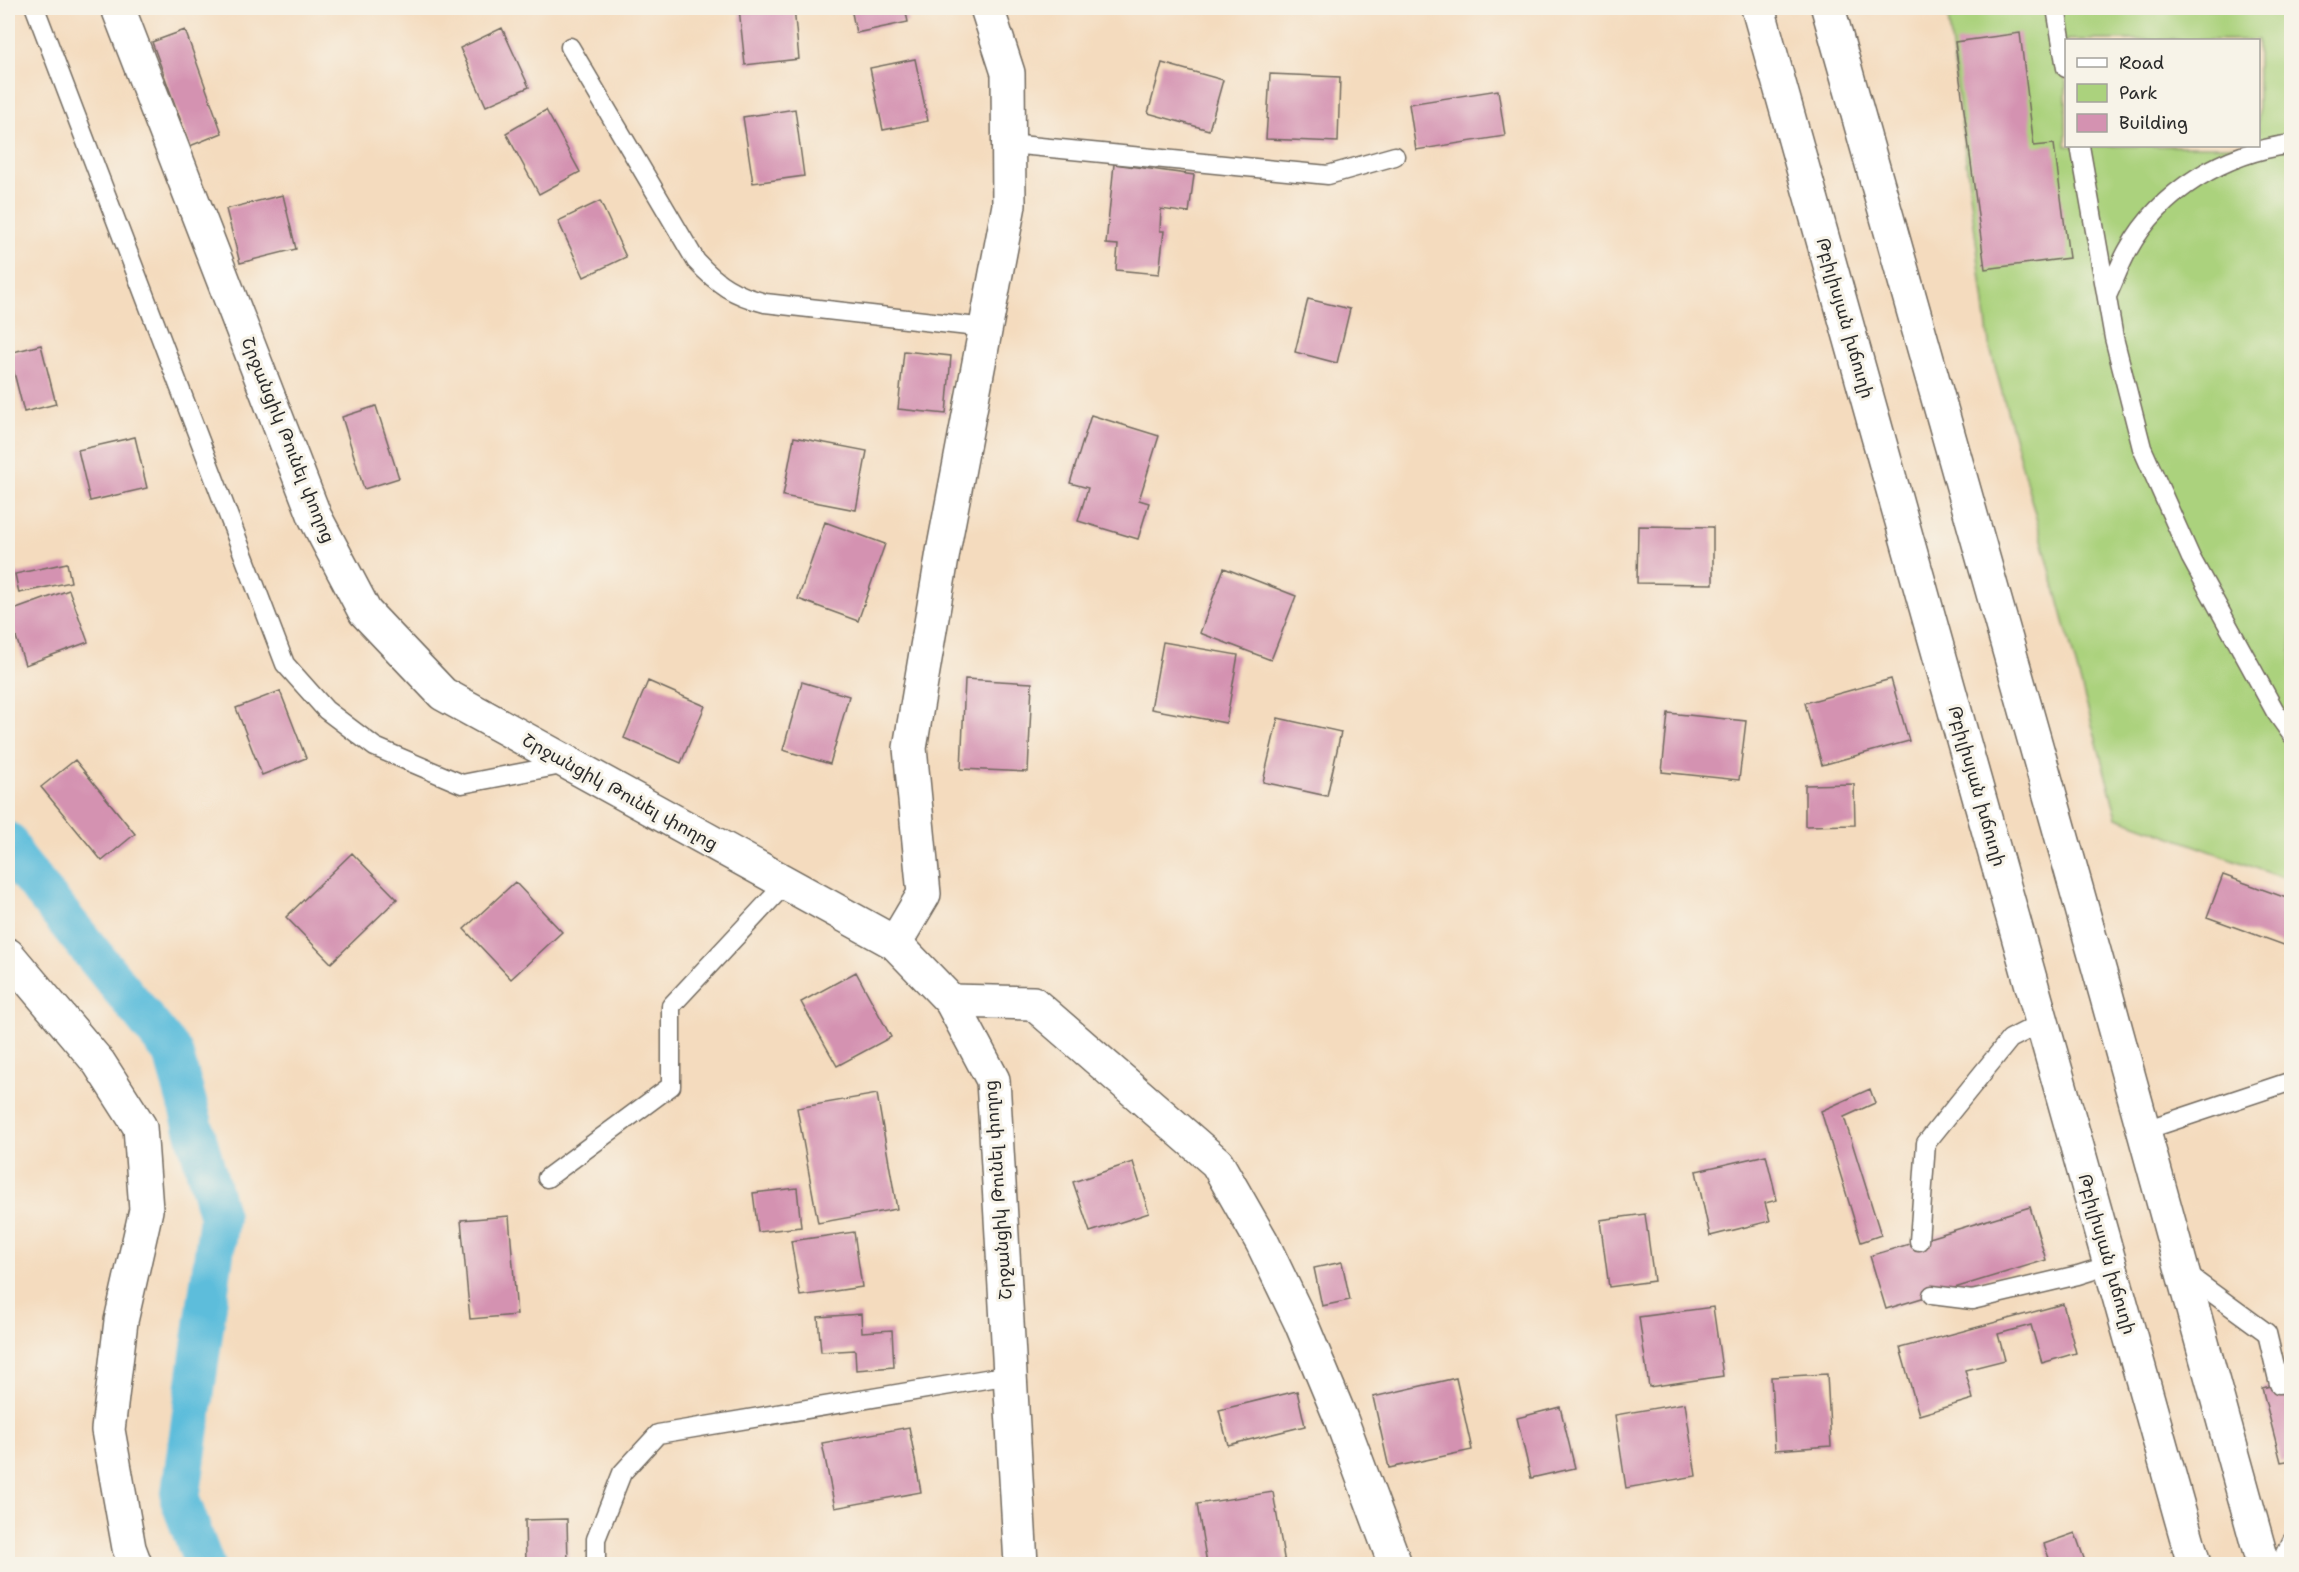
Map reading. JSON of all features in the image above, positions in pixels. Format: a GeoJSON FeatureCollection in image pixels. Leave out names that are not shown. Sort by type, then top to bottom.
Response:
{"type":"FeatureCollection","features":[{"type":"Feature","properties":{"kind":"street","name":"Շրջանցիկ Թունել փողոց"},"geometry":{"type":"LineString","coordinates":[[118,8],[315,518],[365,612],[444,694],[895,943],[951,1001],[993,1080],[1021,1564]]}},
{"type":"Feature","properties":{"kind":"street"},"geometry":{"type":"LineString","coordinates":[[895,943],[924,894],[910,748],[943,552],[1010,205],[1008,73],[987,8]]}},
{"type":"Feature","properties":{"kind":"street","name":"Թբիլիսյան խճուղի"},"geometry":{"type":"LineString","coordinates":[[1758,8],[2194,1564]]}},
{"type":"Feature","properties":{"kind":"street"},"geometry":{"type":"LineString","coordinates":[[1828,8],[2263,1564]]}},
{"type":"Feature","properties":{"kind":"street"},"geometry":{"type":"LineString","coordinates":[[8,955],[99,1064],[140,1127],[146,1210],[121,1321],[108,1430],[129,1548],[135,1564]]}},
{"type":"Feature","properties":{"kind":"street"},"geometry":{"type":"LineString","coordinates":[[951,1001],[1032,1003],[1217,1162],[1262,1242],[1301,1323],[1341,1419],[1395,1564]]}},
{"type":"Feature","properties":{"kind":"lane"},"geometry":{"type":"LineString","coordinates":[[35,8],[285,664],[326,710],[375,747],[462,784],[570,764]]}},
{"type":"Feature","properties":{"kind":"lane"},"geometry":{"type":"LineString","coordinates":[[2056,8],[2065,57]]}},
{"type":"Feature","properties":{"kind":"lane"},"geometry":{"type":"LineString","coordinates":[[570,46],[696,261],[714,281],[740,296],[765,303],[986,328]]}},
{"type":"Feature","properties":{"kind":"lane"},"geometry":{"type":"LineString","coordinates":[[1009,144],[1328,175],[1395,156]]}},
{"type":"Feature","properties":{"kind":"lane"},"geometry":{"type":"LineString","coordinates":[[2107,296],[2128,250],[2155,211],[2188,182],[2230,160],[2292,144]]}},
{"type":"Feature","properties":{"kind":"lane"},"geometry":{"type":"LineString","coordinates":[[2080,147],[2114,338],[2142,448],[2191,558],[2275,711],[2292,735]]}},
{"type":"Feature","properties":{"kind":"lane"},"geometry":{"type":"LineString","coordinates":[[547,1178],[670,1086],[671,1006],[786,883]]}},
{"type":"Feature","properties":{"kind":"lane"},"geometry":{"type":"LineString","coordinates":[[1919,1241],[1926,1143],[2010,1039],[2043,1022]]}},
{"type":"Feature","properties":{"kind":"lane"},"geometry":{"type":"LineString","coordinates":[[2142,1131],[2292,1081]]}},
{"type":"Feature","properties":{"kind":"lane"},"geometry":{"type":"LineString","coordinates":[[1932,1295],[1971,1300],[2078,1275],[2110,1265]]}},
{"type":"Feature","properties":{"kind":"lane"},"geometry":{"type":"LineString","coordinates":[[2181,1270],[2267,1333],[2279,1384]]}},
{"type":"Feature","properties":{"kind":"lane"},"geometry":{"type":"LineString","coordinates":[[596,1564],[596,1539],[622,1473],[658,1434],[1010,1376]]}},
{"type":"Feature","properties":{"kind":"lane"},"geometry":{"type":"LineString","coordinates":[[2281,1564],[2292,1541]]}},
{"type":"Feature","properties":{"kind":"green space"},"geometry":{"type":"Polygon","coordinates":[[[1947,8],[2291,8],[2291,881],[2117,817],[1989,344],[1947,8]]]}},
{"type":"Feature","properties":{"kind":"building"},"geometry":{"type":"Polygon","coordinates":[[[739,8],[794,8],[799,59],[745,65],[739,8]]]}},
{"type":"Feature","properties":{"kind":"building"},"geometry":{"type":"Polygon","coordinates":[[[851,8],[905,8],[908,22],[856,33],[851,8]]]}},
{"type":"Feature","properties":{"kind":"building"},"geometry":{"type":"Polygon","coordinates":[[[502,28],[529,87],[486,106],[460,48],[502,28]]]}},
{"type":"Feature","properties":{"kind":"building"},"geometry":{"type":"Polygon","coordinates":[[[185,30],[222,133],[190,146],[152,42],[185,30]]]}},
{"type":"Feature","properties":{"kind":"building"},"geometry":{"type":"Polygon","coordinates":[[[2020,33],[2034,146],[2054,144],[2069,258],[1985,269],[1955,42],[2020,33]]]}},
{"type":"Feature","properties":{"kind":"building"},"geometry":{"type":"Polygon","coordinates":[[[915,59],[928,121],[883,130],[870,68],[915,59]]]}},
{"type":"Feature","properties":{"kind":"building"},"geometry":{"type":"Polygon","coordinates":[[[1162,63],[1223,80],[1209,130],[1148,113],[1162,63]]]}},
{"type":"Feature","properties":{"kind":"building"},"geometry":{"type":"Polygon","coordinates":[[[1270,74],[1340,77],[1338,142],[1266,139],[1270,74]]]}},
{"type":"Feature","properties":{"kind":"building"},"geometry":{"type":"Polygon","coordinates":[[[1498,90],[1505,136],[1416,150],[1409,104],[1498,90]]]}},
{"type":"Feature","properties":{"kind":"building"},"geometry":{"type":"Polygon","coordinates":[[[795,109],[804,176],[753,183],[743,117],[795,109]]]}},
{"type":"Feature","properties":{"kind":"building"},"geometry":{"type":"Polygon","coordinates":[[[546,110],[580,172],[539,194],[506,133],[546,110]]]}},
{"type":"Feature","properties":{"kind":"building"},"geometry":{"type":"Polygon","coordinates":[[[1114,164],[1194,175],[1189,213],[1161,209],[1160,231],[1164,231],[1159,274],[1116,270],[1118,245],[1106,244],[1114,164]]]}},
{"type":"Feature","properties":{"kind":"building"},"geometry":{"type":"Polygon","coordinates":[[[283,195],[296,249],[240,263],[226,209],[283,195]]]}},
{"type":"Feature","properties":{"kind":"building"},"geometry":{"type":"Polygon","coordinates":[[[600,201],[626,257],[584,277],[558,221],[600,201]]]}},
{"type":"Feature","properties":{"kind":"building"},"geometry":{"type":"Polygon","coordinates":[[[1308,299],[1350,309],[1337,363],[1295,352],[1308,299]]]}},
{"type":"Feature","properties":{"kind":"building"},"geometry":{"type":"Polygon","coordinates":[[[41,345],[56,404],[24,412],[9,353],[41,345]]]}},
{"type":"Feature","properties":{"kind":"building"},"geometry":{"type":"Polygon","coordinates":[[[904,351],[951,356],[946,414],[898,409],[904,351]]]}},
{"type":"Feature","properties":{"kind":"building"},"geometry":{"type":"Polygon","coordinates":[[[376,406],[399,478],[364,489],[342,417],[376,406]]]}},
{"type":"Feature","properties":{"kind":"building"},"geometry":{"type":"Polygon","coordinates":[[[1091,415],[1159,436],[1139,500],[1149,503],[1138,539],[1078,521],[1088,488],[1070,483],[1091,415]]]}},
{"type":"Feature","properties":{"kind":"building"},"geometry":{"type":"Polygon","coordinates":[[[135,437],[147,488],[90,501],[78,450],[135,437]]]}},
{"type":"Feature","properties":{"kind":"building"},"geometry":{"type":"Polygon","coordinates":[[[794,437],[867,451],[856,510],[783,496],[794,437]]]}},
{"type":"Feature","properties":{"kind":"building"},"geometry":{"type":"Polygon","coordinates":[[[825,522],[885,544],[858,621],[798,599],[825,522]]]}},
{"type":"Feature","properties":{"kind":"building"},"geometry":{"type":"Polygon","coordinates":[[[1638,526],[1713,527],[1713,584],[1637,583],[1638,526]]]}},
{"type":"Feature","properties":{"kind":"building"},"geometry":{"type":"Polygon","coordinates":[[[67,563],[71,582],[19,593],[15,574],[67,563]]]}},
{"type":"Feature","properties":{"kind":"building"},"geometry":{"type":"Polygon","coordinates":[[[1224,568],[1296,596],[1271,660],[1200,633],[1224,568]]]}},
{"type":"Feature","properties":{"kind":"building"},"geometry":{"type":"Polygon","coordinates":[[[69,590],[88,642],[25,665],[8,612],[69,590]]]}},
{"type":"Feature","properties":{"kind":"building"},"geometry":{"type":"Polygon","coordinates":[[[1163,642],[1238,655],[1226,723],[1151,709],[1163,642]]]}},
{"type":"Feature","properties":{"kind":"building"},"geometry":{"type":"Polygon","coordinates":[[[965,679],[1032,683],[1028,772],[961,769],[965,679]]]}},
{"type":"Feature","properties":{"kind":"building"},"geometry":{"type":"Polygon","coordinates":[[[1891,679],[1909,741],[1822,765],[1805,703],[1891,679]]]}},
{"type":"Feature","properties":{"kind":"building"},"geometry":{"type":"Polygon","coordinates":[[[648,681],[705,706],[681,763],[624,738],[648,681]]]}},
{"type":"Feature","properties":{"kind":"building"},"geometry":{"type":"Polygon","coordinates":[[[802,682],[849,696],[830,764],[783,750],[802,682]]]}},
{"type":"Feature","properties":{"kind":"building"},"geometry":{"type":"Polygon","coordinates":[[[280,691],[306,758],[262,775],[236,708],[280,691]]]}},
{"type":"Feature","properties":{"kind":"building"},"geometry":{"type":"Polygon","coordinates":[[[1668,713],[1746,721],[1739,780],[1662,772],[1668,713]]]}},
{"type":"Feature","properties":{"kind":"building"},"geometry":{"type":"Polygon","coordinates":[[[1278,718],[1341,732],[1327,796],[1263,782],[1278,718]]]}},
{"type":"Feature","properties":{"kind":"building"},"geometry":{"type":"Polygon","coordinates":[[[75,760],[135,834],[102,861],[41,787],[75,760]]]}},
{"type":"Feature","properties":{"kind":"building"},"geometry":{"type":"Polygon","coordinates":[[[1854,784],[1855,825],[1805,826],[1805,785],[1854,784]]]}},
{"type":"Feature","properties":{"kind":"building"},"geometry":{"type":"Polygon","coordinates":[[[352,853],[397,899],[331,963],[286,917],[352,853]]]}},
{"type":"Feature","properties":{"kind":"building"},"geometry":{"type":"Polygon","coordinates":[[[2223,875],[2292,900],[2292,948],[2207,917],[2223,875]]]}},
{"type":"Feature","properties":{"kind":"building"},"geometry":{"type":"Polygon","coordinates":[[[515,882],[562,932],[511,979],[464,929],[515,882]]]}},
{"type":"Feature","properties":{"kind":"building"},"geometry":{"type":"Polygon","coordinates":[[[856,972],[891,1037],[837,1066],[801,1002],[856,972]]]}},
{"type":"Feature","properties":{"kind":"building"},"geometry":{"type":"Polygon","coordinates":[[[1870,1089],[1875,1103],[1844,1117],[1881,1235],[1861,1242],[1821,1111],[1870,1089]]]}},
{"type":"Feature","properties":{"kind":"building"},"geometry":{"type":"Polygon","coordinates":[[[877,1094],[897,1209],[818,1223],[797,1108],[877,1094]]]}},
{"type":"Feature","properties":{"kind":"building"},"geometry":{"type":"Polygon","coordinates":[[[1766,1155],[1777,1200],[1765,1203],[1770,1221],[1710,1236],[1696,1171],[1766,1155]]]}},
{"type":"Feature","properties":{"kind":"building"},"geometry":{"type":"Polygon","coordinates":[[[1133,1162],[1149,1213],[1090,1232],[1073,1182],[1133,1162]]]}},
{"type":"Feature","properties":{"kind":"building"},"geometry":{"type":"Polygon","coordinates":[[[797,1188],[801,1227],[758,1232],[753,1193],[797,1188]]]}},
{"type":"Feature","properties":{"kind":"building"},"geometry":{"type":"Polygon","coordinates":[[[2030,1207],[2046,1260],[1886,1309],[1870,1256],[2030,1207]]]}},
{"type":"Feature","properties":{"kind":"building"},"geometry":{"type":"Polygon","coordinates":[[[1645,1214],[1654,1281],[1609,1287],[1600,1220],[1645,1214]]]}},
{"type":"Feature","properties":{"kind":"building"},"geometry":{"type":"Polygon","coordinates":[[[509,1216],[517,1315],[470,1319],[461,1220],[509,1216]]]}},
{"type":"Feature","properties":{"kind":"building"},"geometry":{"type":"Polygon","coordinates":[[[854,1232],[862,1287],[800,1296],[791,1241],[854,1232]]]}},
{"type":"Feature","properties":{"kind":"building"},"geometry":{"type":"Polygon","coordinates":[[[1342,1262],[1350,1300],[1322,1306],[1314,1268],[1342,1262]]]}},
{"type":"Feature","properties":{"kind":"building"},"geometry":{"type":"Polygon","coordinates":[[[2063,1304],[2076,1353],[2042,1363],[2031,1325],[1998,1334],[2005,1360],[1965,1370],[1973,1399],[1919,1415],[1900,1348],[2063,1304]]]}},
{"type":"Feature","properties":{"kind":"building"},"geometry":{"type":"Polygon","coordinates":[[[1713,1307],[1723,1376],[1649,1387],[1639,1317],[1713,1307]]]}},
{"type":"Feature","properties":{"kind":"building"},"geometry":{"type":"Polygon","coordinates":[[[861,1314],[862,1332],[892,1330],[894,1367],[856,1370],[855,1350],[821,1352],[818,1317],[861,1314]]]}},
{"type":"Feature","properties":{"kind":"building"},"geometry":{"type":"Polygon","coordinates":[[[1827,1374],[1831,1446],[1775,1450],[1771,1377],[1827,1374]]]}},
{"type":"Feature","properties":{"kind":"building"},"geometry":{"type":"Polygon","coordinates":[[[1456,1378],[1472,1450],[1389,1468],[1373,1397],[1456,1378]]]}},
{"type":"Feature","properties":{"kind":"building"},"geometry":{"type":"Polygon","coordinates":[[[2292,1381],[2292,1460],[2281,1462],[2262,1388],[2292,1381]]]}},
{"type":"Feature","properties":{"kind":"building"},"geometry":{"type":"Polygon","coordinates":[[[1297,1391],[1305,1426],[1228,1445],[1219,1410],[1297,1391]]]}},
{"type":"Feature","properties":{"kind":"building"},"geometry":{"type":"Polygon","coordinates":[[[1685,1403],[1696,1476],[1626,1488],[1615,1415],[1685,1403]]]}},
{"type":"Feature","properties":{"kind":"building"},"geometry":{"type":"Polygon","coordinates":[[[1560,1407],[1575,1468],[1531,1478],[1517,1418],[1560,1407]]]}},
{"type":"Feature","properties":{"kind":"building"},"geometry":{"type":"Polygon","coordinates":[[[909,1427],[921,1492],[835,1508],[822,1443],[909,1427]]]}},
{"type":"Feature","properties":{"kind":"building"},"geometry":{"type":"Polygon","coordinates":[[[1273,1492],[1285,1564],[1207,1564],[1197,1504],[1273,1492]]]}},
{"type":"Feature","properties":{"kind":"building"},"geometry":{"type":"Polygon","coordinates":[[[567,1519],[568,1564],[526,1564],[525,1520],[567,1519]]]}},
{"type":"Feature","properties":{"kind":"building"},"geometry":{"type":"Polygon","coordinates":[[[2075,1533],[2086,1564],[2051,1564],[2044,1544],[2075,1533]]]}},
{"type":"Feature","properties":{"kind":"waterway"},"geometry":{"type":"LineString","coordinates":[[8,842],[16,859],[173,1053],[219,1217],[180,1500],[204,1564]]}}]}
